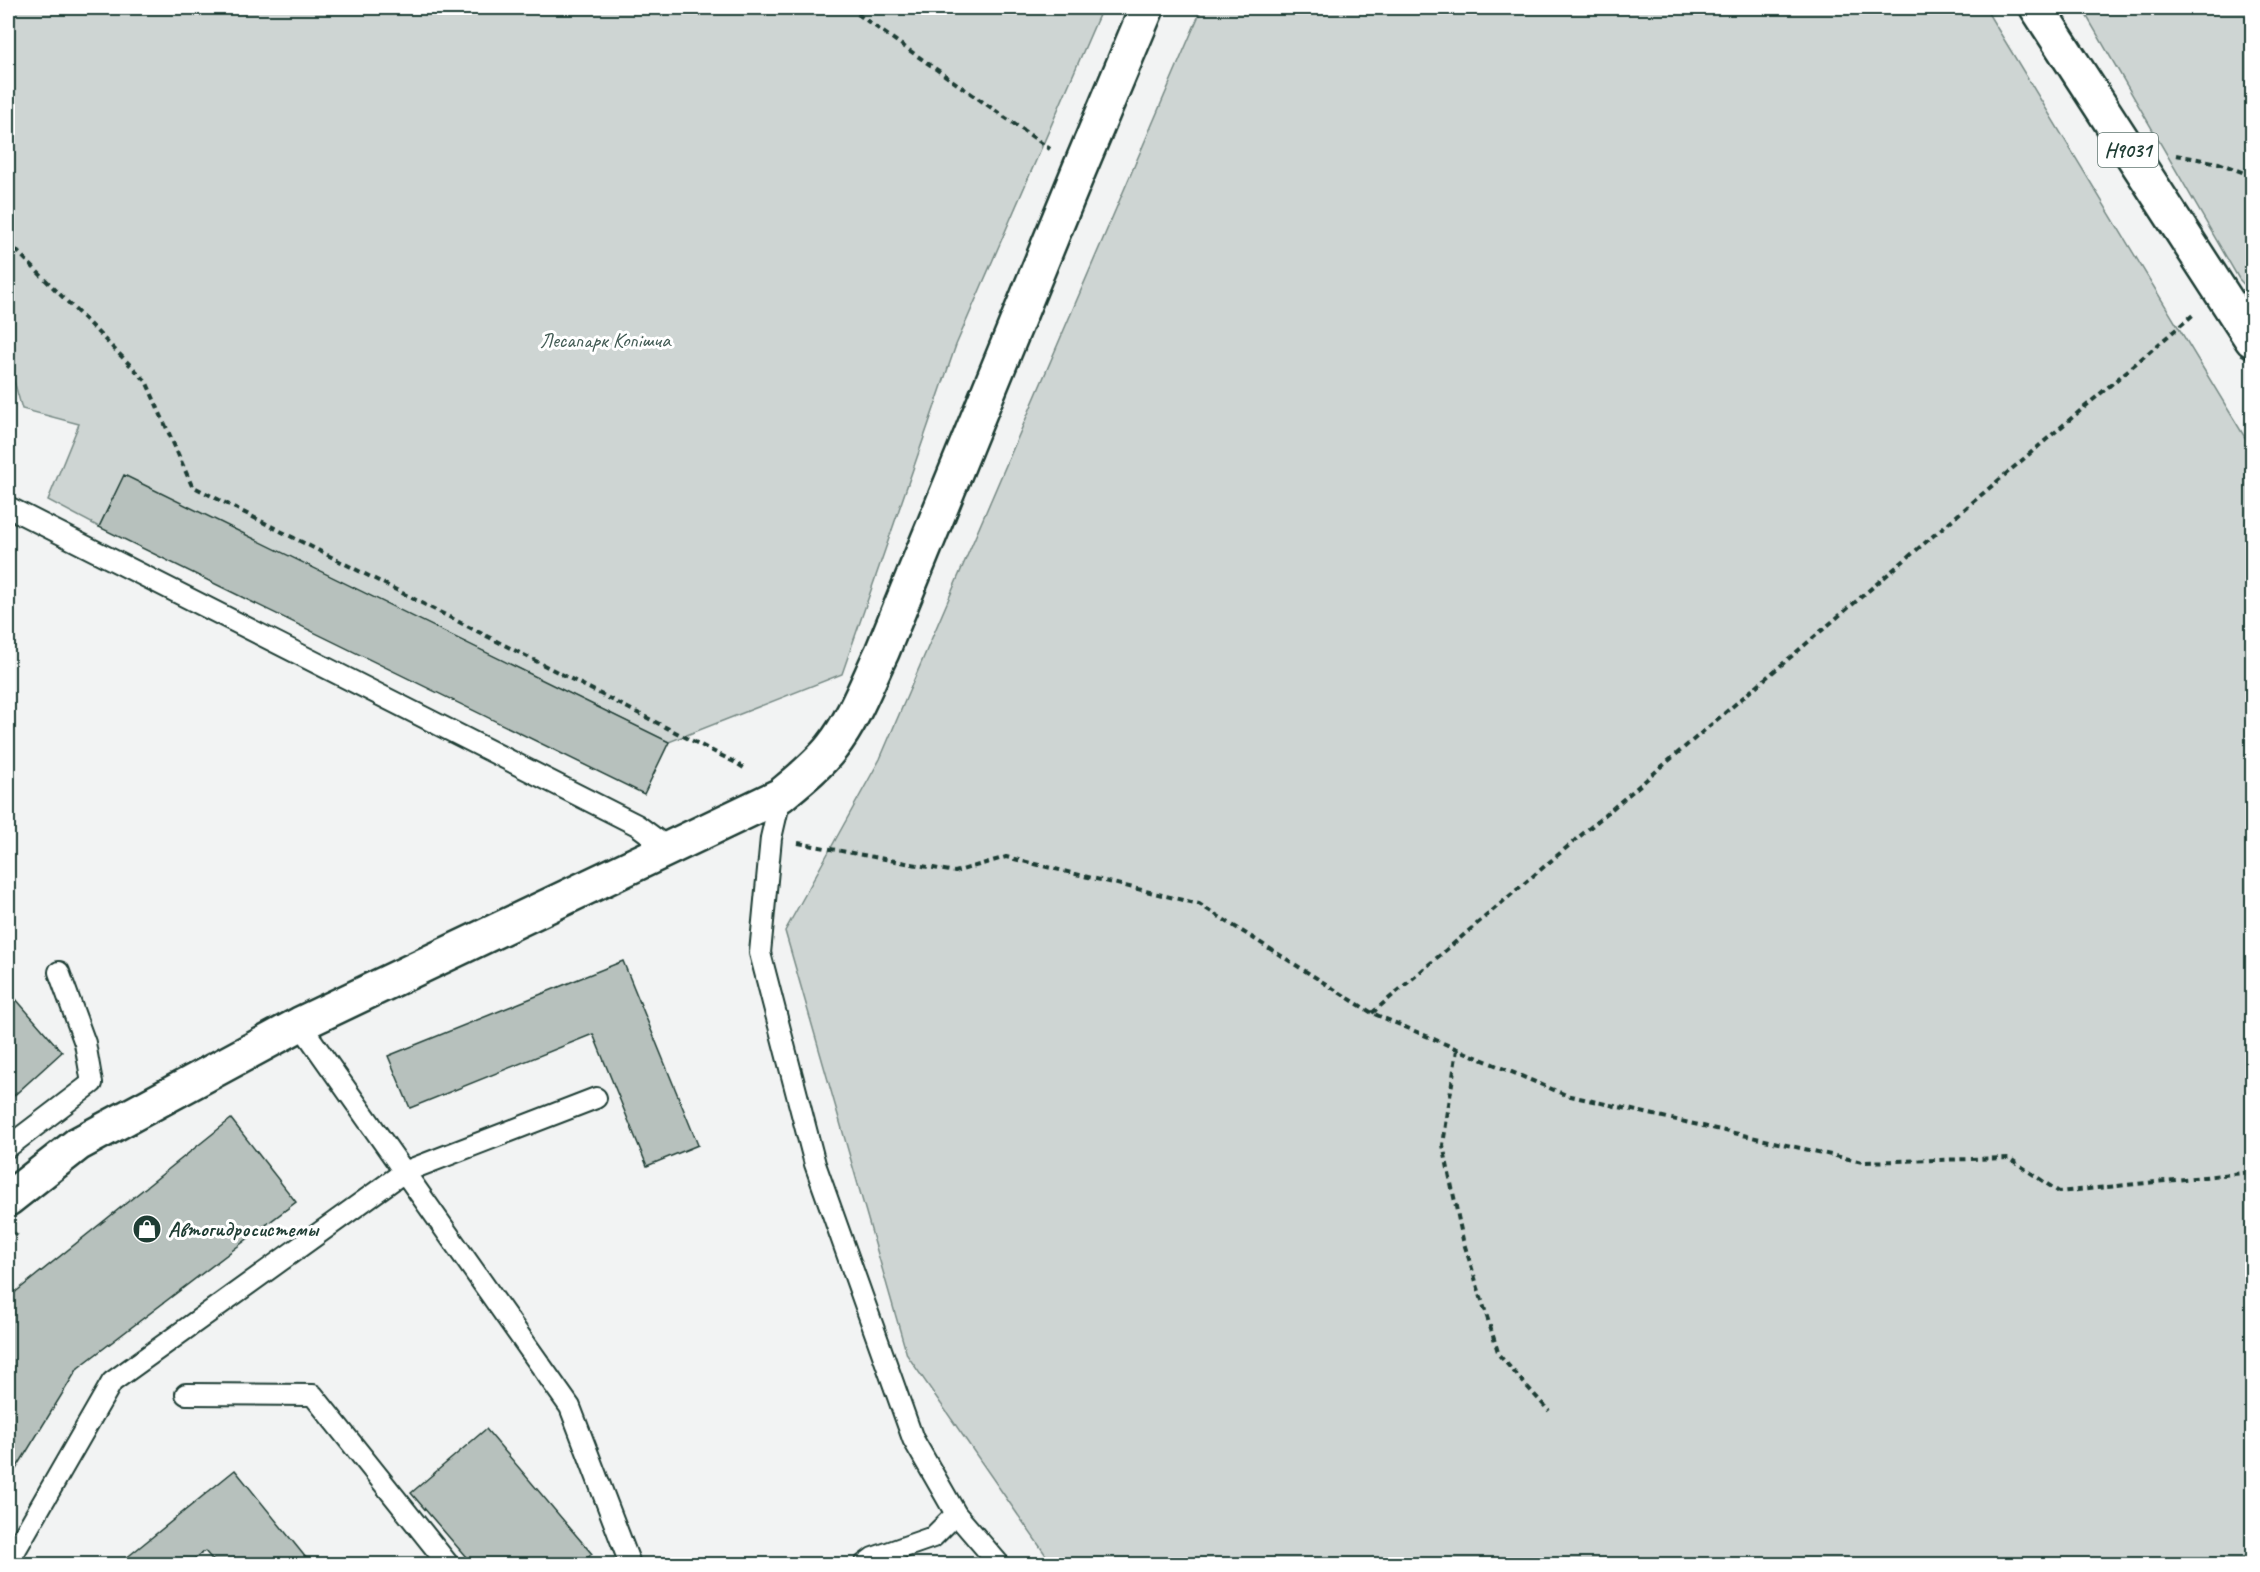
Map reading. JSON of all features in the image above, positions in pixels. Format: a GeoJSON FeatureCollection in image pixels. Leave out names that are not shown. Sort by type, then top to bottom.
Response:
{"type":"FeatureCollection","features":[{"type":"Feature","properties":{"kind":"street"},"geometry":{"type":"LineString","coordinates":[[8,1199],[78,1144],[300,1024],[781,795],[804,776],[832,746],[855,709],[882,652],[1147,8]]}},
{"type":"Feature","properties":{"kind":"street","name":"Н9031"},"geometry":{"type":"LineString","coordinates":[[2037,8],[2253,340]]}},
{"type":"Feature","properties":{"kind":"lane"},"geometry":{"type":"LineString","coordinates":[[8,507],[637,825],[668,848]]}},
{"type":"Feature","properties":{"kind":"lane"},"geometry":{"type":"LineString","coordinates":[[781,795],[771,838],[760,953],[815,1164],[913,1439],[956,1514],[999,1564]]}},
{"type":"Feature","properties":{"kind":"lane"},"geometry":{"type":"LineString","coordinates":[[8,1147],[92,1083],[85,1043],[59,972]]}},
{"type":"Feature","properties":{"kind":"lane"},"geometry":{"type":"LineString","coordinates":[[300,1024],[570,1407],[630,1564]]}},
{"type":"Feature","properties":{"kind":"lane"},"geometry":{"type":"LineString","coordinates":[[8,1563],[112,1382],[404,1172],[596,1098]]}},
{"type":"Feature","properties":{"kind":"lane"},"geometry":{"type":"LineString","coordinates":[[186,1394],[314,1395],[448,1564]]}},
{"type":"Feature","properties":{"kind":"lane"},"geometry":{"type":"LineString","coordinates":[[865,1564],[873,1558],[933,1537],[956,1514]]}},
{"type":"Feature","properties":{"kind":"path"},"geometry":{"type":"LineString","coordinates":[[849,8],[1079,170]]}},
{"type":"Feature","properties":{"kind":"path"},"geometry":{"type":"LineString","coordinates":[[2125,145],[2219,163],[2253,176]]}},
{"type":"Feature","properties":{"kind":"path"},"geometry":{"type":"LineString","coordinates":[[8,242],[146,381],[192,486],[736,762],[781,795]]}},
{"type":"Feature","properties":{"kind":"path"},"geometry":{"type":"LineString","coordinates":[[1372,1013],[2220,292]]}},
{"type":"Feature","properties":{"kind":"path"},"geometry":{"type":"LineString","coordinates":[[771,838],[955,872],[1006,856],[1199,904],[1372,1013],[1566,1095],[1862,1162],[2008,1158],[2059,1192],[2253,1172]]}},
{"type":"Feature","properties":{"kind":"path"},"geometry":{"type":"LineString","coordinates":[[1457,1049],[1443,1145],[1462,1240],[1499,1355],[1549,1411]]}},
{"type":"Feature","properties":{"kind":"green space","name":"Лесапарк Копішча"},"geometry":{"type":"Polygon","coordinates":[[[8,8],[1102,8],[956,345],[842,674],[669,742],[124,476],[99,527],[48,500],[79,424],[22,409],[8,360],[8,8]]]}},
{"type":"Feature","properties":{"kind":"green space"},"geometry":{"type":"Polygon","coordinates":[[[1202,8],[1985,8],[2252,449],[2252,1564],[1052,1564],[907,1355],[785,931],[880,759],[1202,8]]]}},
{"type":"Feature","properties":{"kind":"green space"},"geometry":{"type":"Polygon","coordinates":[[[2082,8],[2252,8],[2252,293],[2239,279],[2082,8]]]}},
{"type":"Feature","properties":{"kind":"building"},"geometry":{"type":"Polygon","coordinates":[[[124,475],[669,742],[644,794],[99,527],[124,475]]]}},
{"type":"Feature","properties":{"kind":"building"},"geometry":{"type":"Polygon","coordinates":[[[623,961],[698,1145],[647,1166],[593,1034],[410,1108],[388,1056],[623,961]]]}},
{"type":"Feature","properties":{"kind":"building"},"geometry":{"type":"Polygon","coordinates":[[[8,990],[62,1052],[8,1101],[8,990]]]}},
{"type":"Feature","properties":{"kind":"building"},"geometry":{"type":"Polygon","coordinates":[[[231,1119],[296,1202],[78,1368],[8,1482],[8,1298],[231,1119]]]}},
{"type":"Feature","properties":{"kind":"building"},"geometry":{"type":"Polygon","coordinates":[[[486,1429],[592,1554],[580,1564],[472,1564],[411,1493],[486,1429]]]}},
{"type":"Feature","properties":{"kind":"building"},"geometry":{"type":"Polygon","coordinates":[[[235,1470],[311,1564],[216,1564],[205,1551],[188,1564],[129,1564],[125,1559],[235,1470]]]}},
{"type":"Feature","properties":{"kind":"place","name":"Автогидросистемы"},"geometry":{"type":"Point","coordinates":[147,1229]}}]}
